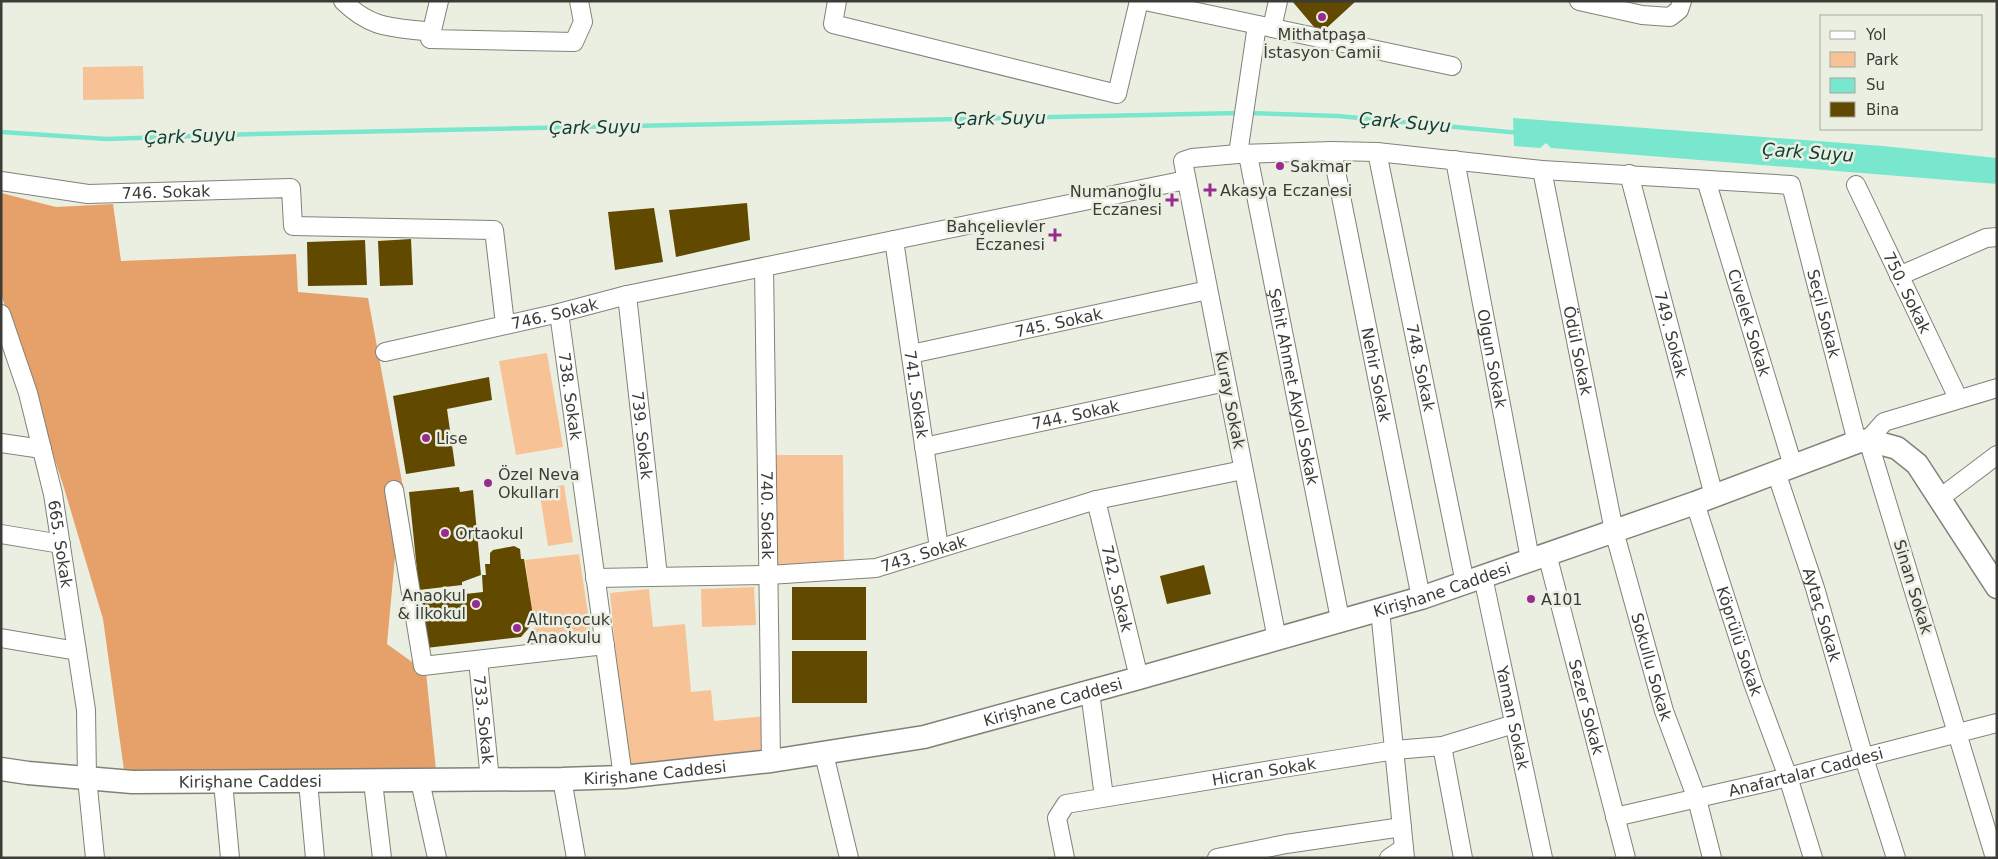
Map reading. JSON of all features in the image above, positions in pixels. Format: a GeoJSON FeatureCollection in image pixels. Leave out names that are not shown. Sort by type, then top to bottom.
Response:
{"type":"FeatureCollection","features":[{"type":"Feature","properties":{"kind":"street"},"geometry":{"type":"LineString","coordinates":[[343,1],[357,15],[378,25],[432,32]]}},
{"type":"Feature","properties":{"kind":"street"},"geometry":{"type":"LineString","coordinates":[[440,1],[430,39],[574,42],[583,22],[579,1]]}},
{"type":"Feature","properties":{"kind":"street"},"geometry":{"type":"LineString","coordinates":[[837,1],[833,24],[1117,94],[1139,1]]}},
{"type":"Feature","properties":{"kind":"street"},"geometry":{"type":"LineString","coordinates":[[1145,1],[1452,66]]}},
{"type":"Feature","properties":{"kind":"street","name":"Şehit Ahmet Akyol Sokak"},"geometry":{"type":"LineString","coordinates":[[1278,1],[1265,26],[1245,100],[1242,151],[1340,619]]}},
{"type":"Feature","properties":{"kind":"street"},"geometry":{"type":"LineString","coordinates":[[1579,1],[1642,15],[1670,17],[1679,10],[1682,1]]}},
{"type":"Feature","properties":{"kind":"street"},"geometry":{"type":"LineString","coordinates":[[1242,151],[1377,152],[1542,170],[1706,180]]}},
{"type":"Feature","properties":{"kind":"street","name":"Kuray Sokak"},"geometry":{"type":"LineString","coordinates":[[1242,151],[1182,161],[1277,639]]}},
{"type":"Feature","properties":{"kind":"street","name":"Nehir Sokak"},"geometry":{"type":"LineString","coordinates":[[1332,151],[1422,598]]}},
{"type":"Feature","properties":{"kind":"street","name":"748. Sokak"},"geometry":{"type":"LineString","coordinates":[[1377,152],[1474,580]]}},
{"type":"Feature","properties":{"kind":"street","name":"Olgun Sokak"},"geometry":{"type":"LineString","coordinates":[[1455,160],[1538,556]]}},
{"type":"Feature","properties":{"kind":"street","name":"Ödül Sokak"},"geometry":{"type":"LineString","coordinates":[[1542,170],[1614,531]]}},
{"type":"Feature","properties":{"kind":"street","name":"749. Sokak"},"geometry":{"type":"LineString","coordinates":[[1629,174],[1704,499]]}},
{"type":"Feature","properties":{"kind":"street","name":"746. Sokak"},"geometry":{"type":"LineString","coordinates":[[1,181],[88,194],[291,188],[292,226],[494,230],[505,324],[559,313],[627,295],[1186,180]]}},
{"type":"Feature","properties":{"kind":"street","name":"Seçil Sokak"},"geometry":{"type":"LineString","coordinates":[[1706,180],[1791,185],[1863,441]]}},
{"type":"Feature","properties":{"kind":"street","name":"Civelek Sokak"},"geometry":{"type":"LineString","coordinates":[[1706,180],[1784,469]]}},
{"type":"Feature","properties":{"kind":"street","name":"750. Sokak"},"geometry":{"type":"LineString","coordinates":[[1856,185],[1958,398]]}},
{"type":"Feature","properties":{"kind":"street"},"geometry":{"type":"LineString","coordinates":[[1899,276],[1986,238],[1997,237]]}},
{"type":"Feature","properties":{"kind":"street","name":"741. Sokak"},"geometry":{"type":"LineString","coordinates":[[894,240],[939,548]]}},
{"type":"Feature","properties":{"kind":"street","name":"740. Sokak"},"geometry":{"type":"LineString","coordinates":[[764,267],[771,762]]}},
{"type":"Feature","properties":{"kind":"street","name":"745. Sokak"},"geometry":{"type":"LineString","coordinates":[[911,354],[1208,290]]}},
{"type":"Feature","properties":{"kind":"street","name":"739. Sokak"},"geometry":{"type":"LineString","coordinates":[[627,295],[658,576]]}},
{"type":"Feature","properties":{"kind":"street","name":"738. Sokak"},"geometry":{"type":"LineString","coordinates":[[559,313],[623,776]]}},
{"type":"Feature","properties":{"kind":"street","name":"665. Sokak"},"geometry":{"type":"LineString","coordinates":[[1,314],[7,348],[28,393],[53,494],[86,710],[88,778],[95,858]]}},
{"type":"Feature","properties":{"kind":"street"},"geometry":{"type":"LineString","coordinates":[[385,352],[505,324]]}},
{"type":"Feature","properties":{"kind":"street","name":"744. Sokak"},"geometry":{"type":"LineString","coordinates":[[924,447],[1226,382]]}},
{"type":"Feature","properties":{"kind":"street"},"geometry":{"type":"LineString","coordinates":[[1863,441],[1884,422],[1958,398],[1997,388]]}},
{"type":"Feature","properties":{"kind":"street"},"geometry":{"type":"LineString","coordinates":[[1863,441],[1897,448],[1917,464],[1995,577]]}},
{"type":"Feature","properties":{"kind":"street","name":"Kirişhane Caddesi"},"geometry":{"type":"LineString","coordinates":[[1,768],[28,774],[132,782],[372,782],[562,779],[623,776],[771,762],[924,737],[1277,639],[1340,619],[1422,598],[1863,441]]}},
{"type":"Feature","properties":{"kind":"street","name":"Sinan Sokak"},"geometry":{"type":"LineString","coordinates":[[1863,441],[1958,733],[1994,858]]}},
{"type":"Feature","properties":{"kind":"street"},"geometry":{"type":"LineString","coordinates":[[1,443],[42,449]]}},
{"type":"Feature","properties":{"kind":"street"},"geometry":{"type":"LineString","coordinates":[[1940,498],[1997,455]]}},
{"type":"Feature","properties":{"kind":"street","name":"Aytaç Sokak"},"geometry":{"type":"LineString","coordinates":[[1784,469],[1815,588],[1864,758],[1896,858]]}},
{"type":"Feature","properties":{"kind":"street","name":"743. Sokak"},"geometry":{"type":"LineString","coordinates":[[595,578],[769,575],[876,568],[1096,500],[1244,470]]}},
{"type":"Feature","properties":{"kind":"street"},"geometry":{"type":"LineString","coordinates":[[394,490],[423,666],[605,645]]}},
{"type":"Feature","properties":{"kind":"street","name":"Köprülü Sokak"},"geometry":{"type":"LineString","coordinates":[[1704,499],[1753,683],[1788,777],[1813,858]]}},
{"type":"Feature","properties":{"kind":"street","name":"742. Sokak"},"geometry":{"type":"LineString","coordinates":[[1096,500],[1139,678]]}},
{"type":"Feature","properties":{"kind":"street","name":"Sokullu Sokak"},"geometry":{"type":"LineString","coordinates":[[1614,531],[1664,712],[1697,799],[1712,858]]}},
{"type":"Feature","properties":{"kind":"street"},"geometry":{"type":"LineString","coordinates":[[1,534],[61,544]]}},
{"type":"Feature","properties":{"kind":"street","name":"Sezer Sokak"},"geometry":{"type":"LineString","coordinates":[[1538,556],[1626,858]]}},
{"type":"Feature","properties":{"kind":"street","name":"Yaman Sokak"},"geometry":{"type":"LineString","coordinates":[[1474,580],[1514,724],[1543,858]]}},
{"type":"Feature","properties":{"kind":"street"},"geometry":{"type":"LineString","coordinates":[[1380,610],[1405,853],[1389,858]]}},
{"type":"Feature","properties":{"kind":"street"},"geometry":{"type":"LineString","coordinates":[[1,638],[77,651]]}},
{"type":"Feature","properties":{"kind":"street","name":"733. Sokak"},"geometry":{"type":"LineString","coordinates":[[478,660],[490,780]]}},
{"type":"Feature","properties":{"kind":"street"},"geometry":{"type":"LineString","coordinates":[[1090,692],[1104,797]]}},
{"type":"Feature","properties":{"kind":"street","name":"Anafartalar Caddesi"},"geometry":{"type":"LineString","coordinates":[[1615,818],[1788,777],[1997,723]]}},
{"type":"Feature","properties":{"kind":"street","name":"Hicran Sokak"},"geometry":{"type":"LineString","coordinates":[[1065,858],[1057,818],[1066,804],[1394,750],[1442,746],[1514,724]]}},
{"type":"Feature","properties":{"kind":"street"},"geometry":{"type":"LineString","coordinates":[[1442,746],[1463,858]]}},
{"type":"Feature","properties":{"kind":"street"},"geometry":{"type":"LineString","coordinates":[[824,754],[849,858]]}},
{"type":"Feature","properties":{"kind":"street"},"geometry":{"type":"LineString","coordinates":[[562,779],[576,858]]}},
{"type":"Feature","properties":{"kind":"street"},"geometry":{"type":"LineString","coordinates":[[420,781],[436,858]]}},
{"type":"Feature","properties":{"kind":"street"},"geometry":{"type":"LineString","coordinates":[[223,782],[230,858]]}},
{"type":"Feature","properties":{"kind":"street"},"geometry":{"type":"LineString","coordinates":[[308,782],[315,858]]}},
{"type":"Feature","properties":{"kind":"street"},"geometry":{"type":"LineString","coordinates":[[372,782],[382,858]]}},
{"type":"Feature","properties":{"kind":"street"},"geometry":{"type":"LineString","coordinates":[[1217,858],[1286,844],[1402,827]]}},
{"type":"Feature","properties":{"kind":"green space"},"geometry":{"type":"Polygon","coordinates":[[[143,66],[144,99],[83,100],[83,67],[143,66]]]}},
{"type":"Feature","properties":{"kind":"green space"},"geometry":{"type":"Polygon","coordinates":[[[547,353],[563,447],[516,455],[499,361],[547,353]]]}},
{"type":"Feature","properties":{"kind":"green space"},"geometry":{"type":"Polygon","coordinates":[[[776,455],[843,455],[844,569],[777,570],[776,455]]]}},
{"type":"Feature","properties":{"kind":"green space"},"geometry":{"type":"Polygon","coordinates":[[[564,485],[573,542],[548,546],[539,489],[564,485]]]}},
{"type":"Feature","properties":{"kind":"green space"},"geometry":{"type":"Polygon","coordinates":[[[579,554],[591,633],[536,640],[525,560],[579,554]]]}},
{"type":"Feature","properties":{"kind":"green space"},"geometry":{"type":"Polygon","coordinates":[[[754,587],[756,625],[702,627],[701,589],[754,587]]]}},
{"type":"Feature","properties":{"kind":"green space"},"geometry":{"type":"Polygon","coordinates":[[[649,589],[653,627],[685,624],[691,692],[711,690],[714,721],[767,716],[771,757],[627,770],[610,593],[649,589]]]}},
{"type":"Feature","properties":{"kind":"shaded area"},"geometry":{"type":"Polygon","coordinates":[[[1,193],[56,207],[113,204],[121,261],[296,254],[298,292],[368,298],[408,514],[398,524],[387,644],[426,672],[436,770],[124,770],[103,619],[64,488],[1,294],[1,193]]]}},
{"type":"Feature","properties":{"kind":"water"},"geometry":{"type":"Polygon","coordinates":[[[1513,118],[1883,146],[1997,158],[1997,184],[1551,148],[1546,143],[1540,148],[1514,146],[1513,118]]]}},
{"type":"Feature","properties":{"kind":"building","name":"Mithatpaşa İstasyon Camii"},"geometry":{"type":"Polygon","coordinates":[[[1292,1],[1356,1],[1320,34],[1292,1]]]}},
{"type":"Feature","properties":{"kind":"building"},"geometry":{"type":"Polygon","coordinates":[[[747,203],[750,240],[676,257],[669,210],[747,203]]]}},
{"type":"Feature","properties":{"kind":"building"},"geometry":{"type":"Polygon","coordinates":[[[654,208],[663,262],[615,270],[608,212],[654,208]]]}},
{"type":"Feature","properties":{"kind":"building"},"geometry":{"type":"Polygon","coordinates":[[[411,239],[413,285],[380,286],[378,241],[411,239]]]}},
{"type":"Feature","properties":{"kind":"building"},"geometry":{"type":"Polygon","coordinates":[[[365,240],[367,285],[308,286],[307,242],[365,240]]]}},
{"type":"Feature","properties":{"kind":"building","name":"Lise"},"geometry":{"type":"Polygon","coordinates":[[[489,377],[492,400],[447,409],[455,466],[406,474],[393,396],[489,377]]]}},
{"type":"Feature","properties":{"kind":"building","name":"Ortaokul"},"geometry":{"type":"Polygon","coordinates":[[[459,487],[460,492],[473,490],[481,575],[462,582],[462,585],[419,590],[409,492],[459,487]]]}},
{"type":"Feature","properties":{"kind":"building","name":"Anaokul & İlkokul"},"geometry":{"type":"Polygon","coordinates":[[[514,546],[520,549],[521,559],[524,559],[534,622],[521,637],[426,648],[424,634],[427,634],[421,599],[483,592],[482,575],[486,575],[485,564],[490,564],[490,553],[493,550],[514,546]]]}},
{"type":"Feature","properties":{"kind":"building"},"geometry":{"type":"Polygon","coordinates":[[[1204,565],[1211,594],[1167,604],[1160,576],[1204,565]]]}},
{"type":"Feature","properties":{"kind":"building"},"geometry":{"type":"Polygon","coordinates":[[[792,587],[866,587],[866,640],[792,640],[792,587]]]}},
{"type":"Feature","properties":{"kind":"building"},"geometry":{"type":"Polygon","coordinates":[[[792,651],[867,651],[867,703],[792,703],[792,651]]]}},
{"type":"Feature","properties":{"kind":"waterway","name":"Çark Suyu"},"geometry":{"type":"LineString","coordinates":[[1,132],[107,139],[255,134],[1240,113]]}},
{"type":"Feature","properties":{"kind":"waterway","name":"Çark Suyu"},"geometry":{"type":"LineString","coordinates":[[1248,113],[1338,116],[1520,133]]}},
{"type":"Feature","properties":{"kind":"place","name":"Mithatpaşa İstasyon Camii"},"geometry":{"type":"Point","coordinates":[1322,17]}},
{"type":"Feature","properties":{"kind":"place","name":"Sakmar"},"geometry":{"type":"Point","coordinates":[1280,166]}},
{"type":"Feature","properties":{"kind":"place","name":"Akasya Eczanesi"},"geometry":{"type":"Point","coordinates":[1210,190]}},
{"type":"Feature","properties":{"kind":"place","name":"Numanoğlu Eczanesi"},"geometry":{"type":"Point","coordinates":[1172,200]}},
{"type":"Feature","properties":{"kind":"place","name":"Bahçelievler Eczanesi"},"geometry":{"type":"Point","coordinates":[1055,235]}},
{"type":"Feature","properties":{"kind":"place","name":"Lise"},"geometry":{"type":"Point","coordinates":[426,438]}},
{"type":"Feature","properties":{"kind":"place","name":"Özel Neva Okulları"},"geometry":{"type":"Point","coordinates":[488,483]}},
{"type":"Feature","properties":{"kind":"place","name":"Ortaokul"},"geometry":{"type":"Point","coordinates":[445,533]}},
{"type":"Feature","properties":{"kind":"place","name":"A101"},"geometry":{"type":"Point","coordinates":[1531,599]}},
{"type":"Feature","properties":{"kind":"place","name":"Anaokul & İlkokul"},"geometry":{"type":"Point","coordinates":[476,604]}},
{"type":"Feature","properties":{"kind":"place","name":"Altınçocuk Anaokulu"},"geometry":{"type":"Point","coordinates":[517,628]}}]}
